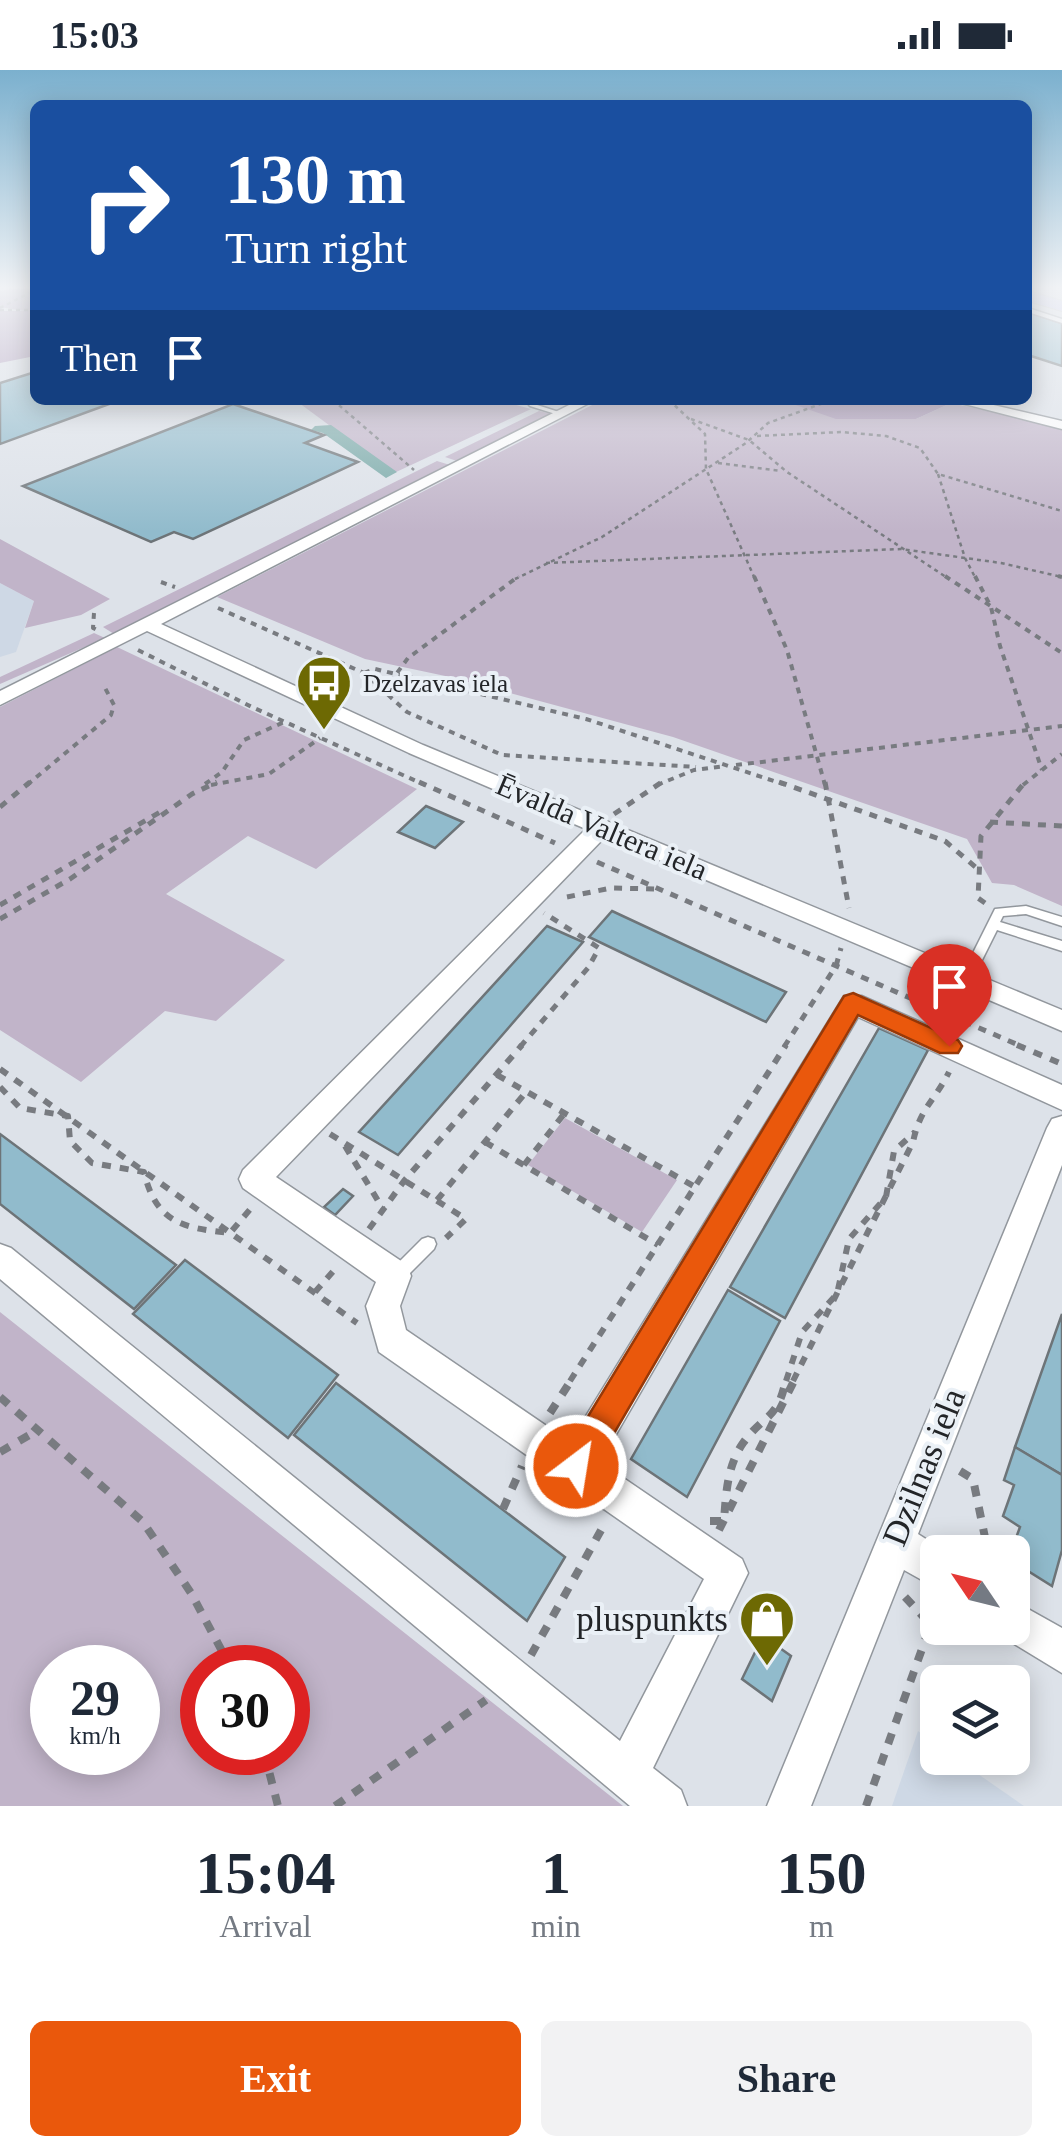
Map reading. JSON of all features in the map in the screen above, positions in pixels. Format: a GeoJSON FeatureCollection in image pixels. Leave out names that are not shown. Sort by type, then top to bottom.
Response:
{"type":"FeatureCollection","features":[{"type":"Feature","properties":{"kind":"street"},"geometry":{"type":"LineString","coordinates":[[0,699],[579,405]]}},
{"type":"Feature","properties":{"kind":"street"},"geometry":{"type":"LineString","coordinates":[[977,405],[1062,424]]}},
{"type":"Feature","properties":{"kind":"street","name":"Ēvalda Valtera iela"},"geometry":{"type":"LineString","coordinates":[[146,624],[416,749],[1062,1021]]}},
{"type":"Feature","properties":{"kind":"street"},"geometry":{"type":"LineString","coordinates":[[602,827],[254,1180],[395,1276],[384,1306],[391,1340],[728,1573],[627,1773]]}},
{"type":"Feature","properties":{"kind":"street"},"geometry":{"type":"LineString","coordinates":[[576,1466],[853,1002],[1062,1098]]}},
{"type":"Feature","properties":{"kind":"street","name":"Dzilnas iela"},"geometry":{"type":"LineString","coordinates":[[789,1806],[1062,1128]]}},
{"type":"Feature","properties":{"kind":"street"},"geometry":{"type":"LineString","coordinates":[[0,1259],[665,1806]]}},
{"type":"Feature","properties":{"kind":"street"},"geometry":{"type":"LineString","coordinates":[[894,1542],[920,1559]]}},
{"type":"Feature","properties":{"kind":"street"},"geometry":{"type":"LineString","coordinates":[[1030,1632],[1062,1652]]}},
{"type":"Feature","properties":{"kind":"lane"},"geometry":{"type":"LineString","coordinates":[[532,405],[562,414]]}},
{"type":"Feature","properties":{"kind":"lane"},"geometry":{"type":"LineString","coordinates":[[966,979],[996,918],[1026,910],[1062,922]]}},
{"type":"Feature","properties":{"kind":"lane"},"geometry":{"type":"LineString","coordinates":[[996,918],[1062,946]]}},
{"type":"Feature","properties":{"kind":"lane"},"geometry":{"type":"LineString","coordinates":[[395,1276],[428,1244]]}},
{"type":"Feature","properties":{"kind":"path"},"geometry":{"type":"LineString","coordinates":[[339,405],[414,470]]}},
{"type":"Feature","properties":{"kind":"path"},"geometry":{"type":"LineString","coordinates":[[502,1509],[535,1436],[836,966],[850,915],[820,756],[787,650],[706,469],[706,434],[674,405]]}},
{"type":"Feature","properties":{"kind":"path"},"geometry":{"type":"LineString","coordinates":[[383,692],[394,674],[459,618],[543,563],[602,537],[768,424],[821,405]]}},
{"type":"Feature","properties":{"kind":"path"},"geometry":{"type":"LineString","coordinates":[[688,418],[749,440],[786,472],[1062,653]]}},
{"type":"Feature","properties":{"kind":"path"},"geometry":{"type":"LineString","coordinates":[[754,436],[849,432],[923,449],[938,474],[965,558],[990,606],[1042,770]]}},
{"type":"Feature","properties":{"kind":"path"},"geometry":{"type":"LineString","coordinates":[[715,463],[753,464],[786,472]]}},
{"type":"Feature","properties":{"kind":"path"},"geometry":{"type":"LineString","coordinates":[[938,474],[1062,511]]}},
{"type":"Feature","properties":{"kind":"path"},"geometry":{"type":"LineString","coordinates":[[543,563],[901,549],[1062,577]]}},
{"type":"Feature","properties":{"kind":"path"},"geometry":{"type":"LineString","coordinates":[[161,582],[175,587]]}},
{"type":"Feature","properties":{"kind":"path"},"geometry":{"type":"LineString","coordinates":[[197,598],[364,673],[408,712],[502,755],[733,766],[1062,726]]}},
{"type":"Feature","properties":{"kind":"path"},"geometry":{"type":"LineString","coordinates":[[94,613],[93,628],[320,738],[1062,1064]]}},
{"type":"Feature","properties":{"kind":"path"},"geometry":{"type":"LineString","coordinates":[[364,673],[375,669],[586,719],[733,766],[946,841],[980,870]]}},
{"type":"Feature","properties":{"kind":"path"},"geometry":{"type":"LineString","coordinates":[[0,806],[111,715],[114,705],[104,686]]}},
{"type":"Feature","properties":{"kind":"path"},"geometry":{"type":"LineString","coordinates":[[0,919],[70,879],[222,772],[244,740],[286,722]]}},
{"type":"Feature","properties":{"kind":"path"},"geometry":{"type":"LineString","coordinates":[[0,905],[192,794],[217,782],[269,774],[320,738]]}},
{"type":"Feature","properties":{"kind":"path"},"geometry":{"type":"LineString","coordinates":[[996,918],[978,898],[981,836],[990,822],[1062,754]]}},
{"type":"Feature","properties":{"kind":"path"},"geometry":{"type":"LineString","coordinates":[[602,827],[644,791],[696,766]]}},
{"type":"Feature","properties":{"kind":"path"},"geometry":{"type":"LineString","coordinates":[[990,822],[1062,826]]}},
{"type":"Feature","properties":{"kind":"path"},"geometry":{"type":"LineString","coordinates":[[315,1292],[588,968],[599,948],[536,908],[571,895],[612,888],[660,889]]}},
{"type":"Feature","properties":{"kind":"path"},"geometry":{"type":"LineString","coordinates":[[706,1558],[886,1197],[916,1132],[919,1114],[937,1095],[951,1068],[950,1059]]}},
{"type":"Feature","properties":{"kind":"path"},"geometry":{"type":"LineString","coordinates":[[0,1069],[368,1330],[391,1340]]}},
{"type":"Feature","properties":{"kind":"path"},"geometry":{"type":"LineString","coordinates":[[497,1075],[697,1188]]}},
{"type":"Feature","properties":{"kind":"path"},"geometry":{"type":"LineString","coordinates":[[0,1087],[8,1103],[19,1110],[68,1116]]}},
{"type":"Feature","properties":{"kind":"path"},"geometry":{"type":"LineString","coordinates":[[437,1200],[526,1092]]}},
{"type":"Feature","properties":{"kind":"path"},"geometry":{"type":"LineString","coordinates":[[524,1165],[564,1114]]}},
{"type":"Feature","properties":{"kind":"path"},"geometry":{"type":"LineString","coordinates":[[68,1116],[70,1142],[87,1160],[121,1172],[144,1172]]}},
{"type":"Feature","properties":{"kind":"path"},"geometry":{"type":"LineString","coordinates":[[323,1129],[466,1219],[453,1235],[428,1244]]}},
{"type":"Feature","properties":{"kind":"path"},"geometry":{"type":"LineString","coordinates":[[724,1521],[726,1482],[734,1456],[748,1432],[781,1406],[792,1348],[804,1325],[837,1294],[844,1244],[852,1227],[886,1197],[890,1156],[898,1141],[916,1132]]}},
{"type":"Feature","properties":{"kind":"path"},"geometry":{"type":"LineString","coordinates":[[484,1142],[658,1245]]}},
{"type":"Feature","properties":{"kind":"path"},"geometry":{"type":"LineString","coordinates":[[343,1144],[384,1210]]}},
{"type":"Feature","properties":{"kind":"path"},"geometry":{"type":"LineString","coordinates":[[144,1172],[148,1197],[164,1215],[196,1229],[230,1232]]}},
{"type":"Feature","properties":{"kind":"path"},"geometry":{"type":"LineString","coordinates":[[0,1397],[143,1522],[191,1593],[219,1645]]}},
{"type":"Feature","properties":{"kind":"path"},"geometry":{"type":"LineString","coordinates":[[0,1452],[38,1430]]}},
{"type":"Feature","properties":{"kind":"path"},"geometry":{"type":"LineString","coordinates":[[960,1471],[974,1479],[985,1535]]}},
{"type":"Feature","properties":{"kind":"path"},"geometry":{"type":"LineString","coordinates":[[335,1806],[516,1681],[620,1496]]}},
{"type":"Feature","properties":{"kind":"path"},"geometry":{"type":"LineString","coordinates":[[699,1522],[724,1521]]}},
{"type":"Feature","properties":{"kind":"path"},"geometry":{"type":"LineString","coordinates":[[901,1592],[920,1613]]}},
{"type":"Feature","properties":{"kind":"path"},"geometry":{"type":"LineString","coordinates":[[866,1806],[923,1645]]}},
{"type":"Feature","properties":{"kind":"path"},"geometry":{"type":"LineString","coordinates":[[270,1775],[278,1806]]}},
{"type":"Feature","properties":{"kind":"shaded area"},"geometry":{"type":"Polygon","coordinates":[[[302,405],[516,405],[531,409],[394,473],[302,405]]]}},
{"type":"Feature","properties":{"kind":"shaded area"},"geometry":{"type":"Polygon","coordinates":[[[592,405],[817,405],[916,419],[947,405],[960,405],[1062,427],[1062,906],[1014,885],[992,883],[967,839],[673,737],[450,677],[365,659],[217,597],[592,405]]]}},
{"type":"Feature","properties":{"kind":"shaded area"},"geometry":{"type":"Polygon","coordinates":[[[795,405],[947,405],[916,419],[836,419],[795,405]]]}},
{"type":"Feature","properties":{"kind":"shaded area"},"geometry":{"type":"Polygon","coordinates":[[[539,411],[552,414],[457,461],[445,457],[539,411]]]}},
{"type":"Feature","properties":{"kind":"shaded area"},"geometry":{"type":"Polygon","coordinates":[[[331,425],[397,472],[386,478],[323,433],[311,430],[331,425]]]}},
{"type":"Feature","properties":{"kind":"shaded area"},"geometry":{"type":"Polygon","coordinates":[[[437,461],[450,465],[114,634],[103,627],[437,461]]]}},
{"type":"Feature","properties":{"kind":"shaded area"},"geometry":{"type":"Polygon","coordinates":[[[0,539],[110,599],[81,615],[25,628],[34,601],[0,583],[0,539]]]}},
{"type":"Feature","properties":{"kind":"shaded area"},"geometry":{"type":"Polygon","coordinates":[[[0,583],[34,601],[16,652],[0,657],[0,583]]]}},
{"type":"Feature","properties":{"kind":"shaded area"},"geometry":{"type":"Polygon","coordinates":[[[94,633],[105,638],[0,684],[0,677],[94,633]]]}},
{"type":"Feature","properties":{"kind":"shaded area"},"geometry":{"type":"Polygon","coordinates":[[[117,647],[417,789],[316,869],[248,836],[166,894],[285,960],[216,1021],[165,1011],[81,1082],[0,1030],[0,707],[117,647]]]}},
{"type":"Feature","properties":{"kind":"shaded area"},"geometry":{"type":"Polygon","coordinates":[[[565,1118],[677,1180],[642,1232],[528,1165],[565,1118]]]}},
{"type":"Feature","properties":{"kind":"shaded area"},"geometry":{"type":"Polygon","coordinates":[[[0,1312],[623,1806],[0,1806],[0,1312]]]}},
{"type":"Feature","properties":{"kind":"shaded area"},"geometry":{"type":"Polygon","coordinates":[[[918,1731],[920,1775],[979,1775],[1024,1806],[892,1806],[918,1731]]]}},
{"type":"Feature","properties":{"kind":"building"},"geometry":{"type":"Polygon","coordinates":[[[30,374],[30,405],[106,405],[0,444],[0,383],[30,374]]]}},
{"type":"Feature","properties":{"kind":"building"},"geometry":{"type":"Polygon","coordinates":[[[230,405],[324,435],[305,443],[358,462],[193,539],[174,532],[151,542],[23,486],[230,405]]]}},
{"type":"Feature","properties":{"kind":"building"},"geometry":{"type":"Polygon","coordinates":[[[426,806],[463,822],[435,848],[398,832],[426,806]]]}},
{"type":"Feature","properties":{"kind":"building"},"geometry":{"type":"Polygon","coordinates":[[[612,911],[786,992],[766,1022],[589,937],[612,911]]]}},
{"type":"Feature","properties":{"kind":"building"},"geometry":{"type":"Polygon","coordinates":[[[547,926],[583,942],[398,1155],[359,1132],[547,926]]]}},
{"type":"Feature","properties":{"kind":"building"},"geometry":{"type":"Polygon","coordinates":[[[879,1028],[928,1050],[785,1318],[730,1287],[879,1028]]]}},
{"type":"Feature","properties":{"kind":"building"},"geometry":{"type":"Polygon","coordinates":[[[0,1134],[176,1265],[134,1309],[0,1204],[0,1134]]]}},
{"type":"Feature","properties":{"kind":"building"},"geometry":{"type":"Polygon","coordinates":[[[343,1189],[353,1196],[335,1215],[324,1207],[343,1189]]]}},
{"type":"Feature","properties":{"kind":"building"},"geometry":{"type":"Polygon","coordinates":[[[185,1260],[338,1375],[288,1438],[133,1314],[185,1260]]]}},
{"type":"Feature","properties":{"kind":"building"},"geometry":{"type":"Polygon","coordinates":[[[728,1290],[780,1321],[687,1497],[631,1459],[728,1290]]]}},
{"type":"Feature","properties":{"kind":"building"},"geometry":{"type":"Polygon","coordinates":[[[1062,1314],[1062,1475],[1015,1447],[1062,1314]]]}},
{"type":"Feature","properties":{"kind":"building"},"geometry":{"type":"Polygon","coordinates":[[[336,1383],[565,1557],[527,1621],[294,1435],[336,1383]]]}},
{"type":"Feature","properties":{"kind":"building"},"geometry":{"type":"Polygon","coordinates":[[[1015,1447],[1062,1475],[1062,1550],[1052,1586],[1030,1572],[1030,1535],[1017,1535],[1020,1527],[1003,1516],[1014,1485],[1004,1480],[1015,1447]]]}},
{"type":"Feature","properties":{"kind":"building","name":"pluspunkts"},"geometry":{"type":"Polygon","coordinates":[[[763,1636],[791,1656],[772,1701],[742,1679],[763,1636]]]}},
{"type":"Feature","properties":{"kind":"place","name":"Dzelzavas iela"},"geometry":{"type":"Point","coordinates":[324,732]}},
{"type":"Feature","properties":{"kind":"place","name":"pluspunkts"},"geometry":{"type":"Point","coordinates":[767,1668]}},
{"type":"Feature","properties":{"kind":"route"},"geometry":{"type":"LineString","coordinates":[[576,1466],[853,1002],[949,1046]]}}]}
